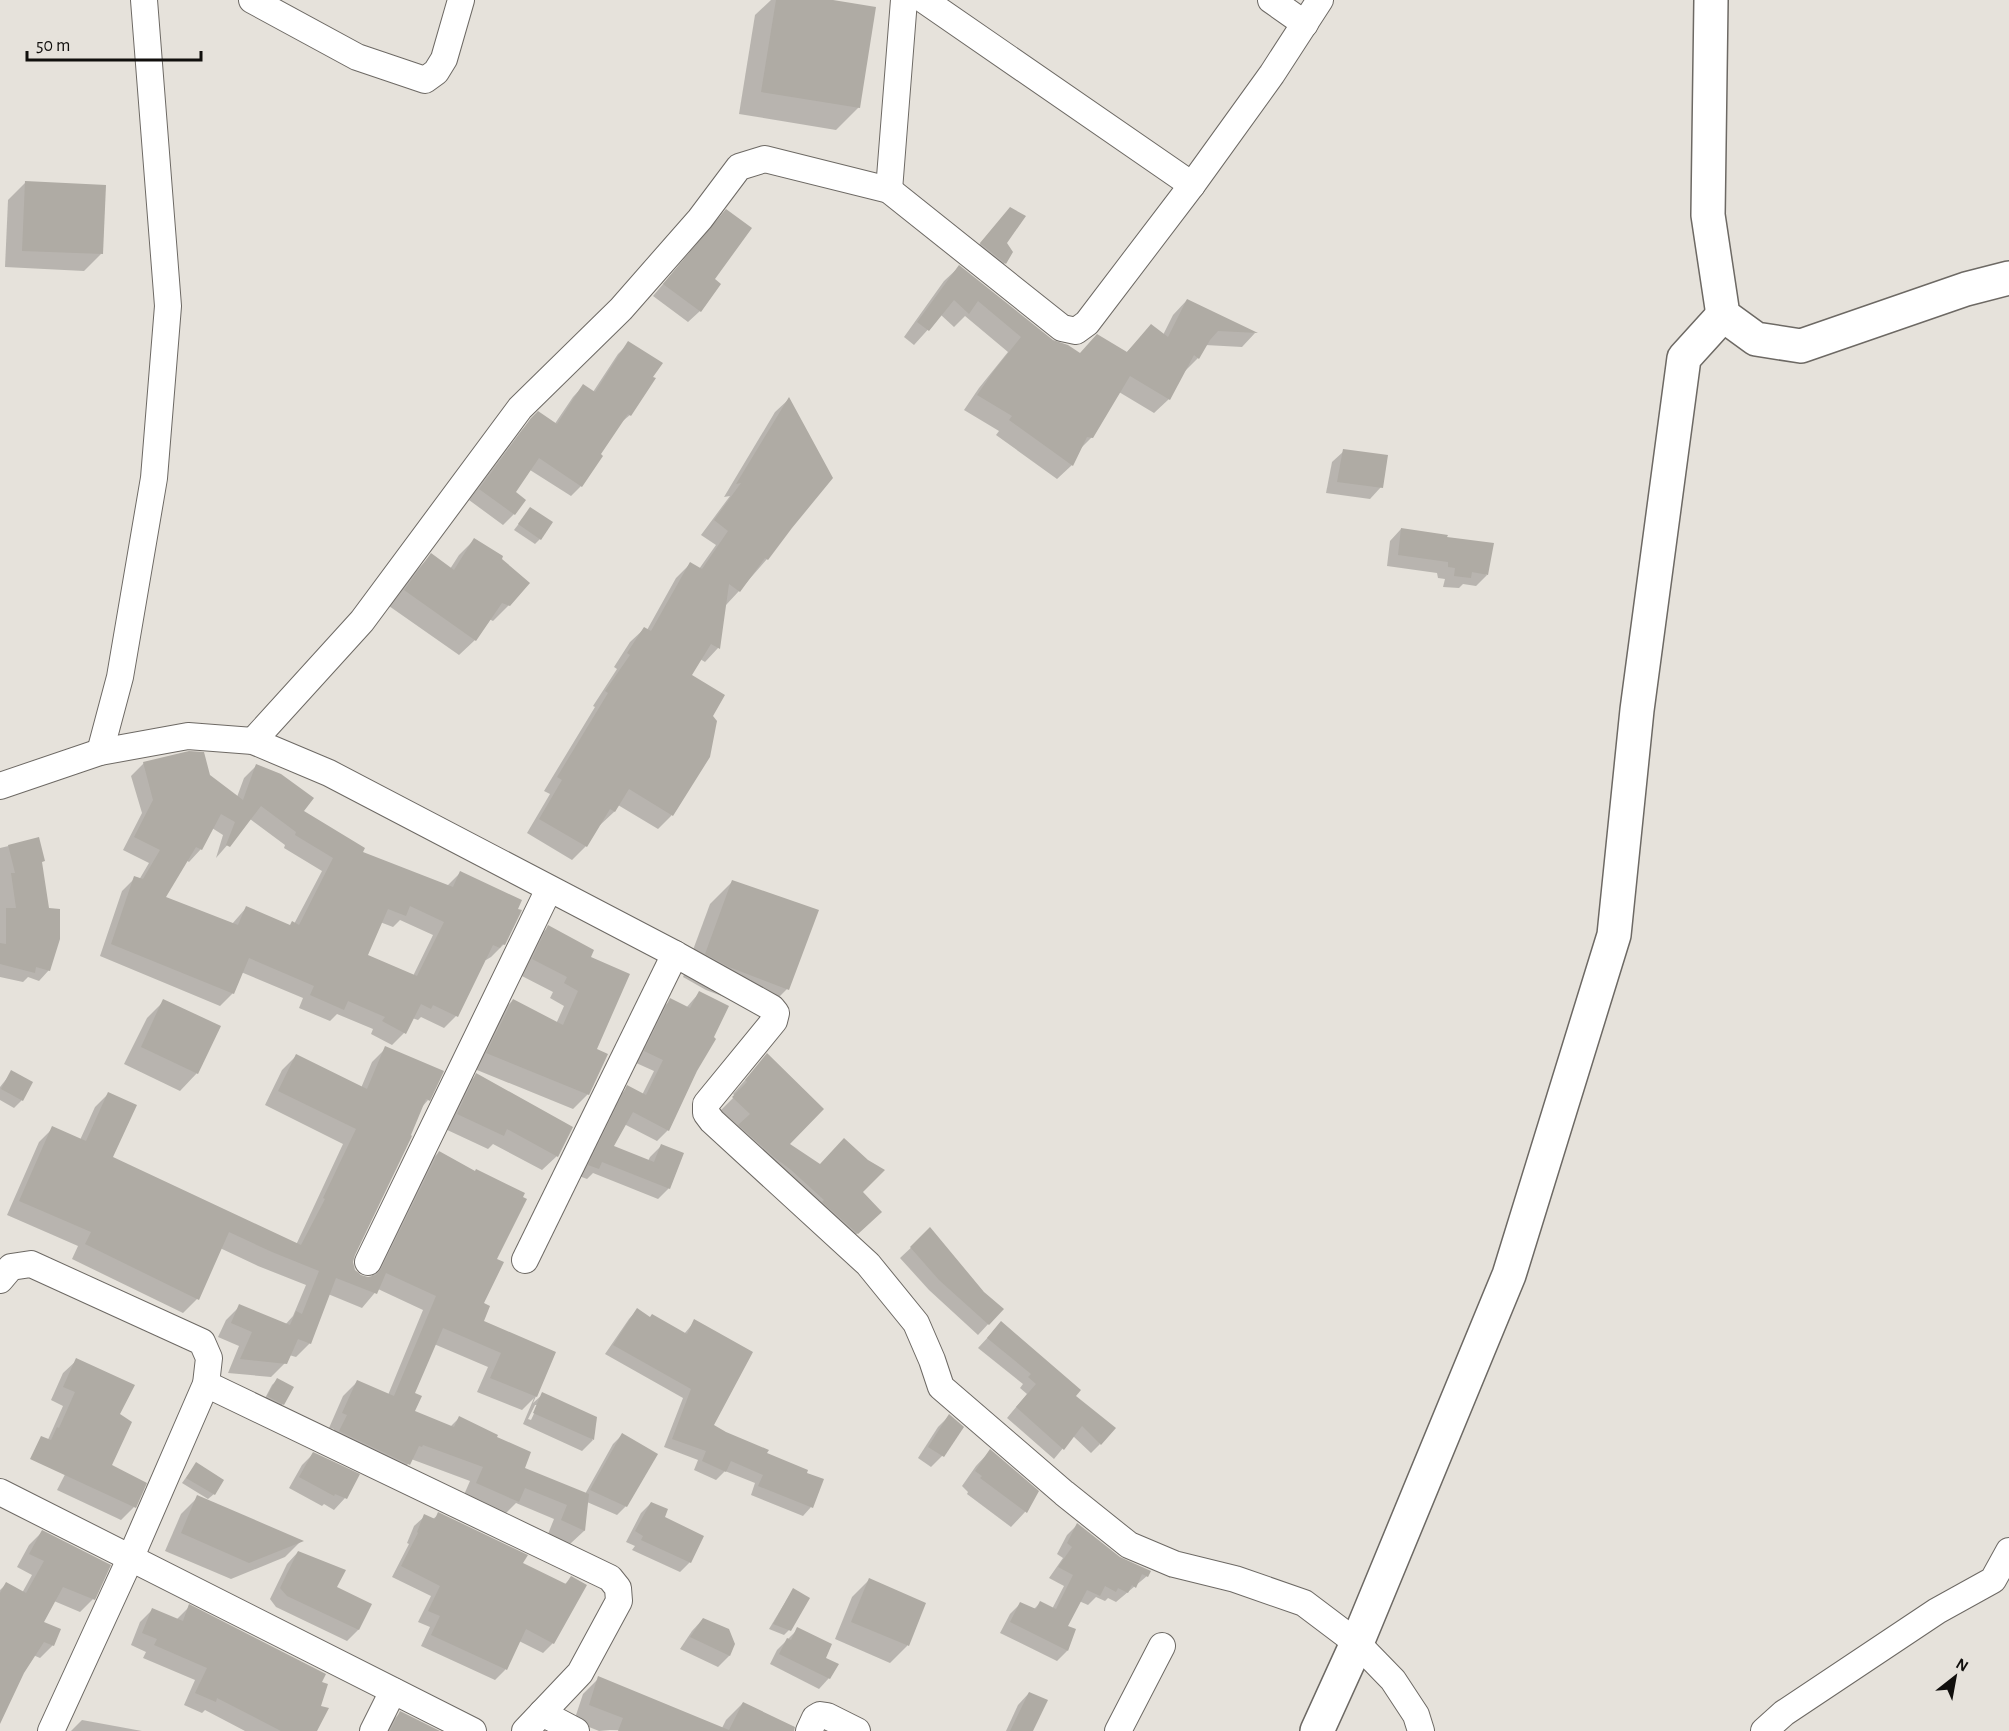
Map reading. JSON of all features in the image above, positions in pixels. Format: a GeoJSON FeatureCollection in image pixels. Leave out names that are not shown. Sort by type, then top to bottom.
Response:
{"type":"FeatureCollection","features":[{"type":"Feature","properties":{"kind":"street"},"geometry":{"type":"LineString","coordinates":[[100,752],[120,677],[154,478],[168,306],[144,0]]}},
{"type":"Feature","properties":{"kind":"street"},"geometry":{"type":"LineString","coordinates":[[252,0],[357,57],[425,80],[436,72],[444,59],[461,0]]}},
{"type":"Feature","properties":{"kind":"street"},"geometry":{"type":"LineString","coordinates":[[889,190],[904,0]]}},
{"type":"Feature","properties":{"kind":"street"},"geometry":{"type":"LineString","coordinates":[[924,0],[1192,185]]}},
{"type":"Feature","properties":{"kind":"street"},"geometry":{"type":"LineString","coordinates":[[1271,0],[1305,24]]}},
{"type":"Feature","properties":{"kind":"street"},"geometry":{"type":"LineString","coordinates":[[253,741],[362,621],[520,408],[621,309],[699,219],[739,167],[765,159],[889,190],[1062,328],[1076,332],[1087,323],[1192,185],[1272,74],[1320,0]]}},
{"type":"Feature","properties":{"kind":"street"},"geometry":{"type":"LineString","coordinates":[[1711,0],[1707,215],[1723,315],[1756,339],[1801,346],[1966,289],[2009,278]]}},
{"type":"Feature","properties":{"kind":"street"},"geometry":{"type":"LineString","coordinates":[[1317,1731],[1357,1643],[1509,1275],[1614,935],[1637,710],[1684,358],[1723,315]]}},
{"type":"Feature","properties":{"kind":"street"},"geometry":{"type":"LineString","coordinates":[[0,786],[100,752],[188,736],[253,741],[329,774],[675,954],[772,1008],[776,1013],[774,1021],[706,1104],[706,1113],[868,1264],[916,1323],[933,1360],[941,1387],[1129,1545],[1174,1564],[1235,1579],[1304,1603],[1357,1643],[1393,1680],[1416,1715],[1421,1731]]}},
{"type":"Feature","properties":{"kind":"street"},"geometry":{"type":"LineString","coordinates":[[368,1262],[549,889]]}},
{"type":"Feature","properties":{"kind":"street"},"geometry":{"type":"LineString","coordinates":[[525,1260],[675,954]]}},
{"type":"Feature","properties":{"kind":"street"},"geometry":{"type":"LineString","coordinates":[[0,1280],[12,1268],[31,1264],[202,1342],[209,1358],[206,1384],[130,1559],[51,1731]]}},
{"type":"Feature","properties":{"kind":"street"},"geometry":{"type":"LineString","coordinates":[[206,1384],[610,1578],[618,1588],[619,1601],[580,1673],[533,1722]]}},
{"type":"Feature","properties":{"kind":"street"},"geometry":{"type":"LineString","coordinates":[[0,1492],[473,1731]]}},
{"type":"Feature","properties":{"kind":"street"},"geometry":{"type":"LineString","coordinates":[[1764,1731],[1784,1713],[1928,1618],[1994,1580],[2009,1551]]}},
{"type":"Feature","properties":{"kind":"street"},"geometry":{"type":"LineString","coordinates":[[1118,1731],[1162,1646]]}},
{"type":"Feature","properties":{"kind":"street"},"geometry":{"type":"LineString","coordinates":[[373,1731],[393,1691]]}},
{"type":"Feature","properties":{"kind":"street"},"geometry":{"type":"LineString","coordinates":[[809,1731],[815,1719],[820,1715],[827,1716],[857,1731]]}},
{"type":"Feature","properties":{"kind":"street"},"geometry":{"type":"LineString","coordinates":[[533,1722],[576,1731]]}},
{"type":"Feature","properties":{"kind":"building"},"geometry":{"type":"Polygon","coordinates":[[[776,0],[833,0],[876,7],[860,108],[761,92],[776,0]]]}},
{"type":"Feature","properties":{"kind":"building"},"geometry":{"type":"Polygon","coordinates":[[[25,181],[106,185],[103,254],[22,251],[25,181]]]}},
{"type":"Feature","properties":{"kind":"building"},"geometry":{"type":"Polygon","coordinates":[[[1010,207],[1026,216],[1007,243],[1013,252],[1006,264],[980,243],[1010,207]]]}},
{"type":"Feature","properties":{"kind":"building"},"geometry":{"type":"Polygon","coordinates":[[[726,209],[752,228],[715,279],[721,284],[701,312],[663,284],[726,209]]]}},
{"type":"Feature","properties":{"kind":"building"},"geometry":{"type":"Polygon","coordinates":[[[959,265],[1053,340],[1068,345],[1080,353],[1097,334],[1127,352],[1151,324],[1168,337],[1187,299],[1258,333],[1218,331],[1199,359],[1194,355],[1170,400],[1130,376],[1093,438],[1087,437],[1073,466],[1009,420],[1012,416],[977,395],[1021,337],[978,301],[969,314],[954,300],[929,331],[917,322],[959,265]]]}},
{"type":"Feature","properties":{"kind":"building"},"geometry":{"type":"Polygon","coordinates":[[[628,341],[663,363],[653,377],[656,378],[631,416],[628,414],[582,487],[539,458],[516,492],[526,500],[515,515],[479,489],[538,411],[557,424],[583,384],[595,392],[628,341]]]}},
{"type":"Feature","properties":{"kind":"building"},"geometry":{"type":"Polygon","coordinates":[[[789,397],[833,478],[768,560],[765,558],[740,592],[729,584],[720,649],[711,644],[692,675],[725,695],[713,716],[717,721],[710,757],[673,816],[629,789],[615,812],[610,809],[587,847],[539,819],[562,780],[557,777],[608,693],[605,691],[630,655],[627,653],[644,627],[651,631],[690,562],[702,569],[728,531],[714,520],[741,483],[736,484],[789,397]]]}},
{"type":"Feature","properties":{"kind":"building"},"geometry":{"type":"Polygon","coordinates":[[[1343,449],[1388,455],[1383,488],[1337,482],[1343,449]]]}},
{"type":"Feature","properties":{"kind":"building"},"geometry":{"type":"Polygon","coordinates":[[[530,507],[553,522],[541,540],[518,524],[530,507]]]}},
{"type":"Feature","properties":{"kind":"building"},"geometry":{"type":"Polygon","coordinates":[[[1401,528],[1494,543],[1488,575],[1472,572],[1471,578],[1454,576],[1455,568],[1448,567],[1448,562],[1398,555],[1401,528]]]}},
{"type":"Feature","properties":{"kind":"building"},"geometry":{"type":"Polygon","coordinates":[[[474,538],[503,556],[502,559],[530,583],[510,606],[502,603],[476,641],[404,590],[431,553],[454,570],[474,538]]]}},
{"type":"Feature","properties":{"kind":"building"},"geometry":{"type":"Polygon","coordinates":[[[189,751],[204,752],[210,775],[243,800],[256,764],[281,774],[314,798],[304,811],[365,848],[363,852],[453,887],[460,871],[522,900],[518,909],[522,910],[505,945],[502,944],[500,948],[493,945],[458,1017],[433,1005],[431,1009],[421,1004],[406,1034],[382,1021],[385,1017],[348,1001],[344,1010],[310,995],[314,986],[249,958],[234,994],[111,944],[134,876],[143,879],[160,850],[134,837],[153,800],[143,762],[189,751]],[[261,806],[230,847],[226,845],[235,822],[221,814],[202,850],[196,847],[166,897],[238,925],[246,906],[290,925],[292,921],[299,925],[333,858],[295,835],[296,832],[261,806]],[[410,906],[406,916],[388,909],[368,955],[417,976],[444,922],[410,906]]]}},
{"type":"Feature","properties":{"kind":"building"},"geometry":{"type":"Polygon","coordinates":[[[39,837],[45,861],[42,862],[49,908],[60,909],[60,939],[50,971],[36,967],[35,973],[0,964],[0,943],[6,944],[6,908],[16,908],[11,873],[15,873],[8,845],[39,837]]]}},
{"type":"Feature","properties":{"kind":"building"},"geometry":{"type":"Polygon","coordinates":[[[732,880],[819,910],[789,990],[729,967],[705,954],[732,880]]]}},
{"type":"Feature","properties":{"kind":"building"},"geometry":{"type":"Polygon","coordinates":[[[548,925],[594,950],[591,957],[630,974],[597,1049],[608,1054],[589,1095],[486,1053],[513,999],[563,1025],[578,991],[564,983],[567,977],[532,959],[548,925]]]}},
{"type":"Feature","properties":{"kind":"building"},"geometry":{"type":"Polygon","coordinates":[[[699,991],[729,1006],[714,1037],[716,1039],[697,1071],[669,1131],[633,1112],[614,1146],[654,1162],[661,1144],[684,1153],[670,1189],[602,1162],[599,1169],[588,1165],[627,1085],[646,1095],[663,1060],[644,1051],[670,998],[690,1008],[699,991]]]}},
{"type":"Feature","properties":{"kind":"building"},"geometry":{"type":"Polygon","coordinates":[[[163,999],[221,1026],[198,1074],[141,1047],[163,999]]]}},
{"type":"Feature","properties":{"kind":"building"},"geometry":{"type":"Polygon","coordinates":[[[385,1046],[444,1071],[430,1101],[426,1099],[412,1136],[355,1255],[353,1262],[355,1270],[368,1277],[376,1275],[381,1269],[439,1151],[475,1171],[476,1169],[525,1193],[523,1197],[527,1199],[497,1259],[504,1262],[484,1303],[490,1306],[484,1321],[556,1352],[537,1397],[490,1378],[501,1353],[443,1328],[415,1393],[422,1396],[415,1411],[454,1427],[459,1416],[531,1452],[525,1468],[589,1494],[585,1531],[561,1520],[567,1505],[525,1488],[519,1502],[476,1483],[483,1467],[423,1445],[419,1446],[410,1465],[339,1431],[347,1415],[342,1413],[357,1380],[394,1396],[436,1296],[386,1273],[377,1294],[336,1278],[311,1344],[298,1339],[287,1364],[240,1359],[252,1332],[231,1323],[239,1304],[290,1325],[296,1311],[302,1314],[319,1271],[229,1232],[199,1300],[85,1244],[91,1232],[19,1201],[52,1126],[86,1141],[108,1092],[137,1105],[113,1157],[301,1245],[325,1199],[323,1198],[356,1129],[278,1091],[296,1054],[367,1089],[385,1046]]]}},
{"type":"Feature","properties":{"kind":"building"},"geometry":{"type":"Polygon","coordinates":[[[767,1053],[824,1109],[790,1144],[820,1164],[844,1138],[868,1160],[885,1170],[863,1192],[882,1212],[858,1234],[791,1170],[738,1125],[750,1114],[732,1097],[747,1082],[745,1080],[767,1053]]]}},
{"type":"Feature","properties":{"kind":"building"},"geometry":{"type":"Polygon","coordinates":[[[11,1070],[33,1082],[23,1101],[1,1089],[11,1070]]]}},
{"type":"Feature","properties":{"kind":"building"},"geometry":{"type":"Polygon","coordinates":[[[476,1073],[573,1127],[558,1157],[507,1129],[504,1136],[457,1114],[476,1073]]]}},
{"type":"Feature","properties":{"kind":"building"},"geometry":{"type":"Polygon","coordinates":[[[930,1227],[984,1292],[1004,1309],[989,1325],[939,1280],[910,1247],[930,1227]]]}},
{"type":"Feature","properties":{"kind":"building"},"geometry":{"type":"Polygon","coordinates":[[[637,1308],[650,1317],[652,1314],[687,1334],[694,1319],[753,1352],[714,1425],[769,1450],[767,1453],[808,1470],[807,1473],[824,1479],[813,1508],[758,1486],[763,1475],[731,1461],[726,1472],[702,1461],[706,1451],[672,1439],[691,1389],[613,1345],[637,1308]]]}},
{"type":"Feature","properties":{"kind":"building"},"geometry":{"type":"Polygon","coordinates":[[[1001,1321],[1081,1390],[1076,1396],[1116,1428],[1101,1445],[1082,1426],[1064,1450],[1016,1407],[1036,1384],[1028,1377],[1031,1374],[987,1338],[1001,1321]]]}},
{"type":"Feature","properties":{"kind":"building"},"geometry":{"type":"Polygon","coordinates":[[[76,1358],[135,1385],[120,1414],[132,1422],[112,1465],[147,1483],[136,1508],[30,1459],[41,1436],[51,1440],[57,1427],[59,1428],[75,1392],[63,1387],[76,1358]]]}},
{"type":"Feature","properties":{"kind":"building"},"geometry":{"type":"Polygon","coordinates":[[[277,1378],[294,1387],[284,1405],[267,1396],[277,1378]]]}},
{"type":"Feature","properties":{"kind":"building"},"geometry":{"type":"Polygon","coordinates":[[[542,1392],[597,1417],[594,1440],[533,1413],[542,1392]]]}},
{"type":"Feature","properties":{"kind":"building"},"geometry":{"type":"Polygon","coordinates":[[[949,1414],[964,1427],[944,1457],[928,1447],[949,1414]]]}},
{"type":"Feature","properties":{"kind":"building"},"geometry":{"type":"Polygon","coordinates":[[[622,1433],[658,1454],[627,1507],[590,1490],[622,1433]]]}},
{"type":"Feature","properties":{"kind":"building"},"geometry":{"type":"Polygon","coordinates":[[[990,1449],[1039,1491],[1027,1513],[980,1478],[982,1476],[975,1471],[990,1449]]]}},
{"type":"Feature","properties":{"kind":"building"},"geometry":{"type":"Polygon","coordinates":[[[313,1452],[360,1474],[347,1499],[335,1494],[334,1496],[299,1477],[313,1452]]]}},
{"type":"Feature","properties":{"kind":"building"},"geometry":{"type":"Polygon","coordinates":[[[196,1462],[224,1480],[215,1495],[186,1478],[196,1462]]]}},
{"type":"Feature","properties":{"kind":"building"},"geometry":{"type":"Polygon","coordinates":[[[197,1495],[304,1541],[249,1563],[181,1533],[197,1495]]]}},
{"type":"Feature","properties":{"kind":"building"},"geometry":{"type":"Polygon","coordinates":[[[651,1502],[668,1509],[665,1517],[704,1536],[691,1563],[641,1540],[643,1536],[635,1531],[651,1502]]]}},
{"type":"Feature","properties":{"kind":"building"},"geometry":{"type":"Polygon","coordinates":[[[438,1512],[528,1555],[523,1563],[566,1584],[571,1576],[587,1585],[554,1644],[526,1629],[507,1670],[431,1635],[440,1616],[428,1611],[440,1586],[401,1566],[418,1533],[424,1514],[435,1519],[438,1512]]]}},
{"type":"Feature","properties":{"kind":"building"},"geometry":{"type":"Polygon","coordinates":[[[1077,1523],[1120,1557],[1151,1571],[1148,1577],[1142,1574],[1136,1588],[1132,1585],[1128,1593],[1118,1588],[1116,1592],[1105,1586],[1100,1596],[1087,1590],[1068,1626],[1076,1629],[1068,1651],[1010,1622],[1020,1602],[1036,1609],[1040,1601],[1056,1609],[1073,1575],[1058,1567],[1072,1547],[1067,1543],[1077,1523]]]}},
{"type":"Feature","properties":{"kind":"building"},"geometry":{"type":"Polygon","coordinates":[[[42,1530],[111,1565],[95,1600],[63,1587],[44,1622],[61,1629],[54,1646],[44,1642],[24,1673],[0,1724],[0,1593],[6,1582],[26,1593],[44,1561],[29,1554],[42,1530]]]}},
{"type":"Feature","properties":{"kind":"building"},"geometry":{"type":"Polygon","coordinates":[[[298,1551],[346,1570],[337,1587],[372,1604],[359,1630],[287,1596],[280,1588],[298,1551]]]}},
{"type":"Feature","properties":{"kind":"building"},"geometry":{"type":"Polygon","coordinates":[[[869,1578],[926,1603],[909,1646],[851,1622],[869,1578]]]}},
{"type":"Feature","properties":{"kind":"building"},"geometry":{"type":"Polygon","coordinates":[[[793,1588],[810,1598],[791,1631],[773,1624],[793,1588]]]}},
{"type":"Feature","properties":{"kind":"building"},"geometry":{"type":"Polygon","coordinates":[[[189,1604],[326,1674],[322,1682],[328,1684],[321,1706],[329,1708],[317,1731],[281,1731],[217,1698],[216,1702],[195,1693],[207,1668],[154,1645],[157,1639],[142,1633],[152,1608],[183,1621],[189,1604]]]}},
{"type":"Feature","properties":{"kind":"building"},"geometry":{"type":"Polygon","coordinates":[[[703,1618],[729,1629],[735,1644],[730,1656],[690,1637],[703,1618]]]}},
{"type":"Feature","properties":{"kind":"building"},"geometry":{"type":"Polygon","coordinates":[[[797,1627],[832,1644],[826,1658],[839,1664],[830,1679],[779,1654],[787,1638],[791,1640],[797,1627]]]}},
{"type":"Feature","properties":{"kind":"building"},"geometry":{"type":"Polygon","coordinates":[[[598,1676],[729,1730],[743,1702],[795,1727],[794,1731],[618,1731],[623,1718],[589,1705],[598,1676]]]}},
{"type":"Feature","properties":{"kind":"building"},"geometry":{"type":"Polygon","coordinates":[[[1029,1692],[1048,1700],[1033,1731],[1010,1731],[1029,1692]]]}},
{"type":"Feature","properties":{"kind":"building"},"geometry":{"type":"Polygon","coordinates":[[[400,1711],[440,1731],[390,1731],[400,1711]]]}}]}
